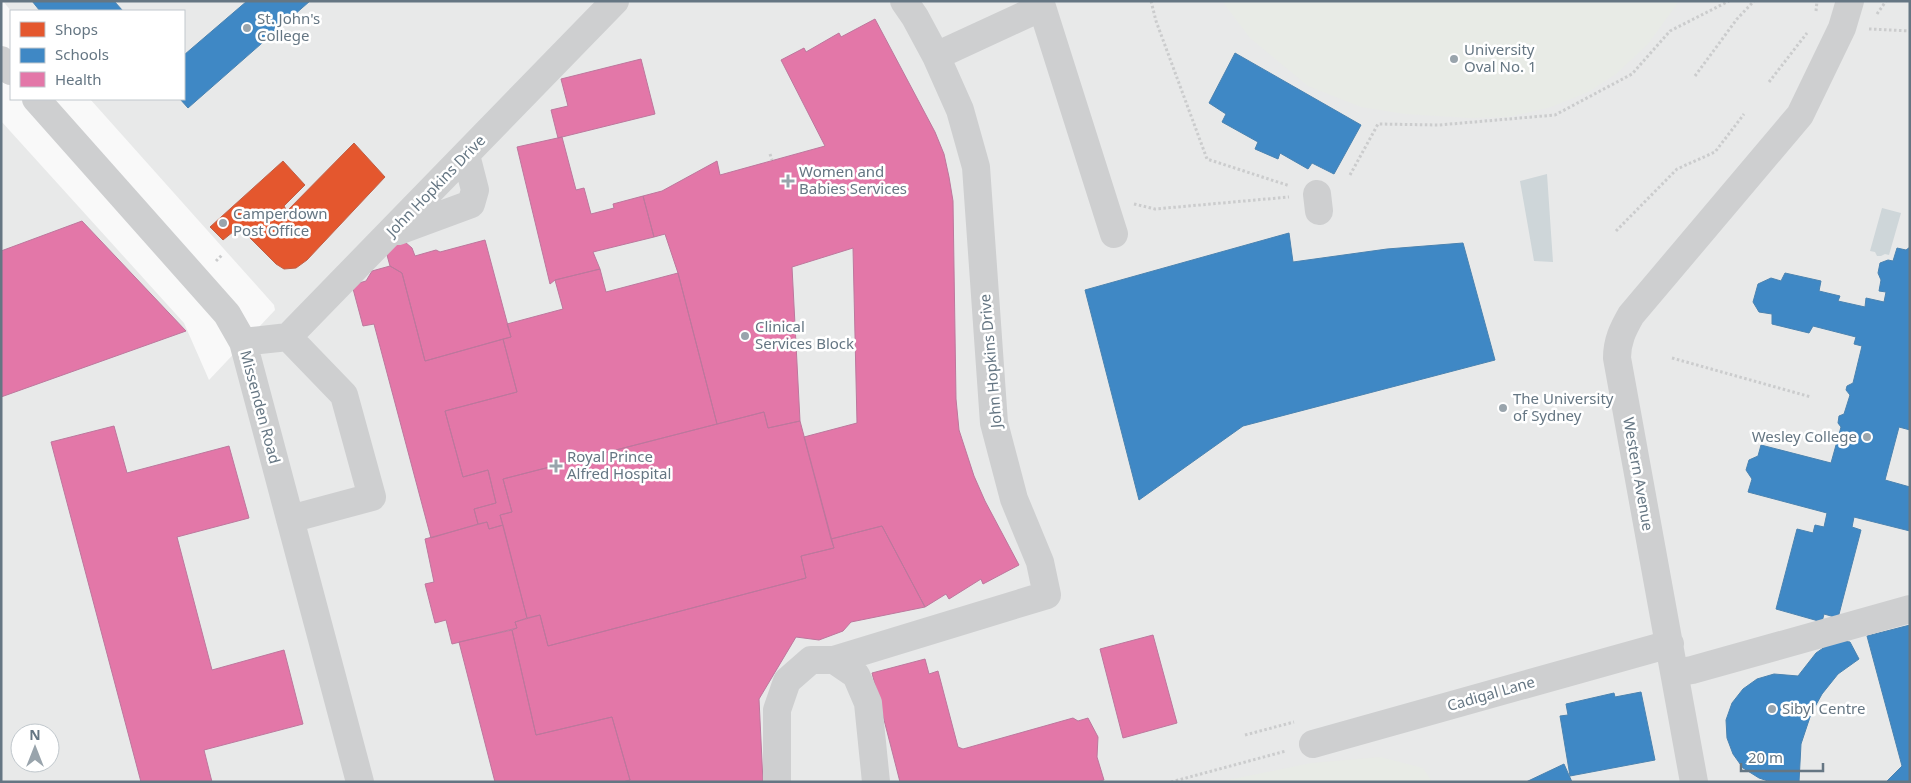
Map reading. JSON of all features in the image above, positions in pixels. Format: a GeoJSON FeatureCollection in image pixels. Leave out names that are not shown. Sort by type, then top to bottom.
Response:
{"type":"FeatureCollection","features":[{"type":"Feature","properties":{"kind":"street","name":"John Hopkins Drive"},"geometry":{"type":"LineString","coordinates":[[288,337],[615,1]]}},
{"type":"Feature","properties":{"kind":"street","name":"John Hopkins Drive"},"geometry":{"type":"LineString","coordinates":[[834,660],[1047,596],[1040,562],[1014,499],[994,423],[976,167],[960,110],[936,56],[904,1]]}},
{"type":"Feature","properties":{"kind":"street","name":"Western Avenue"},"geometry":{"type":"LineString","coordinates":[[1694,782],[1618,365],[1617,347],[1631,315],[1800,115],[1842,28],[1850,1]]}},
{"type":"Feature","properties":{"kind":"street"},"geometry":{"type":"LineString","coordinates":[[936,56],[1042,7],[1114,234]]}},
{"type":"Feature","properties":{"kind":"street"},"geometry":{"type":"LineString","coordinates":[[1,60],[10,71]]}},
{"type":"Feature","properties":{"kind":"street","name":"Missenden Road"},"geometry":{"type":"LineString","coordinates":[[37,100],[227,314],[243,342],[360,782]]}},
{"type":"Feature","properties":{"kind":"street"},"geometry":{"type":"LineString","coordinates":[[390,233],[471,204],[475,190],[466,155]]}},
{"type":"Feature","properties":{"kind":"street"},"geometry":{"type":"LineString","coordinates":[[243,342],[288,337],[344,395],[372,498],[290,519]]}},
{"type":"Feature","properties":{"kind":"street"},"geometry":{"type":"LineString","coordinates":[[1675,673],[1692,670],[1910,609]]}},
{"type":"Feature","properties":{"kind":"street","name":"Cadigal Lane"},"geometry":{"type":"LineString","coordinates":[[1307,732],[1670,644]]}},
{"type":"Feature","properties":{"kind":"street"},"geometry":{"type":"LineString","coordinates":[[777,782],[777,710],[787,681],[811,660],[834,660],[856,675],[868,703],[876,782]]}},
{"type":"Feature","properties":{"kind":"path"},"geometry":{"type":"LineString","coordinates":[[1103,197],[1155,209],[1318,203],[1207,159],[1156,21],[1152,1]]}},
{"type":"Feature","properties":{"kind":"path"},"geometry":{"type":"LineString","coordinates":[[1350,176],[1378,124],[1440,125],[1555,115],[1632,74],[1670,32],[1729,1]]}},
{"type":"Feature","properties":{"kind":"path"},"geometry":{"type":"LineString","coordinates":[[1695,76],[1737,19],[1754,1]]}},
{"type":"Feature","properties":{"kind":"path"},"geometry":{"type":"LineString","coordinates":[[1815,17],[1817,1]]}},
{"type":"Feature","properties":{"kind":"path"},"geometry":{"type":"LineString","coordinates":[[1876,15],[1886,1]]}},
{"type":"Feature","properties":{"kind":"path"},"geometry":{"type":"LineString","coordinates":[[1871,22],[1866,29],[1910,31]]}},
{"type":"Feature","properties":{"kind":"path"},"geometry":{"type":"LineString","coordinates":[[1769,82],[1807,32]]}},
{"type":"Feature","properties":{"kind":"path"},"geometry":{"type":"LineString","coordinates":[[1616,231],[1677,170],[1714,152],[1744,114]]}},
{"type":"Feature","properties":{"kind":"path"},"geometry":{"type":"LineString","coordinates":[[770,154],[772,160]]}},
{"type":"Feature","properties":{"kind":"path"},"geometry":{"type":"LineString","coordinates":[[1672,358],[1811,397]]}},
{"type":"Feature","properties":{"kind":"path"},"geometry":{"type":"LineString","coordinates":[[1244,735],[1307,732]]}},
{"type":"Feature","properties":{"kind":"path"},"geometry":{"type":"LineString","coordinates":[[1171,782],[1307,732]]}},
{"type":"Feature","properties":{"kind":"shaded area"},"geometry":{"type":"Polygon","coordinates":[[[3,1],[1910,1],[1910,782],[1,782],[1,121],[184,323],[209,380],[275,310],[274,305],[91,100],[185,100],[185,10],[10,10],[3,1]]]}},
{"type":"Feature","properties":{"kind":"shaded area","name":"University Oval No. 1"},"geometry":{"type":"Polygon","coordinates":[[[1222,1],[1679,1],[1648,44],[1616,74],[1588,92],[1551,107],[1509,117],[1469,118],[1405,114],[1361,107],[1308,86],[1250,38],[1222,1]]]}},
{"type":"Feature","properties":{"kind":"shaded area"},"geometry":{"type":"Polygon","coordinates":[[[1547,174],[1553,262],[1534,261],[1520,181],[1547,174]]]}},
{"type":"Feature","properties":{"kind":"shaded area"},"geometry":{"type":"Polygon","coordinates":[[[1882,208],[1901,213],[1889,255],[1877,256],[1875,252],[1870,251],[1882,208]]]}},
{"type":"Feature","properties":{"kind":"shaded area"},"geometry":{"type":"Polygon","coordinates":[[[1380,757],[1423,768],[1432,782],[1218,782],[1311,763],[1380,757]]]}},
{"type":"Feature","properties":{"kind":"building: Shops"},"geometry":{"type":"Polygon","coordinates":[[[354,143],[385,177],[307,260],[296,268],[284,269],[276,264],[239,227],[223,240],[210,227],[283,161],[305,185],[284,206],[287,211],[354,143]]]}},
{"type":"Feature","properties":{"kind":"building: Schools"},"geometry":{"type":"Polygon","coordinates":[[[32,1],[114,1],[122,10],[39,10],[32,1]]]}},
{"type":"Feature","properties":{"kind":"building: Schools","name":"St. John's College"},"geometry":{"type":"Polygon","coordinates":[[[247,1],[310,1],[188,108],[181,100],[185,100],[185,54],[247,1]]]}},
{"type":"Feature","properties":{"kind":"building: Schools"},"geometry":{"type":"Polygon","coordinates":[[[1235,53],[1361,125],[1334,174],[1312,163],[1308,169],[1280,153],[1278,159],[1255,149],[1258,142],[1222,122],[1226,114],[1209,103],[1235,53]]]}},
{"type":"Feature","properties":{"kind":"building: Schools"},"geometry":{"type":"Polygon","coordinates":[[[1289,233],[1293,262],[1387,249],[1463,243],[1495,360],[1243,426],[1139,500],[1085,290],[1289,233]]]}},
{"type":"Feature","properties":{"kind":"building: Schools","name":"Wesley College"},"geometry":{"type":"Polygon","coordinates":[[[1910,247],[1910,430],[1899,427],[1885,480],[1910,487],[1910,531],[1854,517],[1852,527],[1861,530],[1838,618],[1824,614],[1822,622],[1776,609],[1797,529],[1813,533],[1815,525],[1824,527],[1827,513],[1748,492],[1752,479],[1746,470],[1749,460],[1758,456],[1761,445],[1831,463],[1841,427],[1838,423],[1839,416],[1844,414],[1850,395],[1846,390],[1847,386],[1853,383],[1862,346],[1854,344],[1856,337],[1813,326],[1809,333],[1772,324],[1772,314],[1759,312],[1753,302],[1758,284],[1771,278],[1781,281],[1785,273],[1821,281],[1819,291],[1840,296],[1838,301],[1865,307],[1866,298],[1884,302],[1886,292],[1879,291],[1881,280],[1878,273],[1880,263],[1888,260],[1893,261],[1897,248],[1906,250],[1910,247]]]}},
{"type":"Feature","properties":{"kind":"building: Schools"},"geometry":{"type":"Polygon","coordinates":[[[1910,625],[1910,782],[1886,782],[1902,766],[1867,636],[1910,625]]]}},
{"type":"Feature","properties":{"kind":"building: Schools","name":"Sibyl Centre"},"geometry":{"type":"Polygon","coordinates":[[[1835,640],[1850,642],[1859,659],[1838,674],[1822,694],[1811,714],[1801,744],[1799,782],[1771,782],[1759,778],[1743,768],[1733,754],[1727,738],[1726,720],[1732,703],[1743,689],[1757,679],[1774,674],[1798,676],[1816,653],[1835,640]]]}},
{"type":"Feature","properties":{"kind":"building: Schools"},"geometry":{"type":"Polygon","coordinates":[[[1641,692],[1655,760],[1570,776],[1560,716],[1568,715],[1566,704],[1614,693],[1615,697],[1641,692]]]}},
{"type":"Feature","properties":{"kind":"building: Schools"},"geometry":{"type":"Polygon","coordinates":[[[1564,764],[1572,782],[1526,782],[1564,764]]]}},
{"type":"Feature","properties":{"kind":"building: Health","name":"Clinical Services Block"},"geometry":{"type":"Polygon","coordinates":[[[875,19],[935,132],[944,154],[953,201],[956,399],[959,430],[974,476],[985,501],[1019,565],[983,584],[981,579],[949,599],[946,594],[925,607],[882,526],[831,539],[804,437],[857,423],[853,248],[792,267],[800,421],[768,428],[764,412],[717,424],[678,273],[665,234],[654,237],[643,196],[662,191],[717,161],[720,175],[825,146],[781,60],[804,48],[806,52],[839,33],[841,37],[875,19]]]}},
{"type":"Feature","properties":{"kind":"building: Health"},"geometry":{"type":"Polygon","coordinates":[[[641,59],[655,114],[558,138],[551,110],[568,106],[561,79],[641,59]]]}},
{"type":"Feature","properties":{"kind":"building: Health"},"geometry":{"type":"Polygon","coordinates":[[[562,137],[576,190],[584,188],[591,214],[614,208],[613,204],[643,196],[654,237],[593,252],[600,269],[555,280],[550,284],[517,147],[562,137]]]}},
{"type":"Feature","properties":{"kind":"building: Health"},"geometry":{"type":"Polygon","coordinates":[[[82,221],[186,331],[1,397],[1,251],[82,221]]]}},
{"type":"Feature","properties":{"kind":"building: Health"},"geometry":{"type":"Polygon","coordinates":[[[485,240],[511,337],[425,361],[402,273],[390,266],[387,255],[391,246],[405,242],[412,248],[415,256],[436,250],[440,252],[485,240]]]}},
{"type":"Feature","properties":{"kind":"building: Health"},"geometry":{"type":"Polygon","coordinates":[[[390,266],[402,273],[425,361],[503,339],[517,392],[445,411],[463,477],[488,470],[496,503],[474,509],[478,524],[431,538],[374,324],[363,326],[352,285],[366,281],[372,271],[390,266]]]}},
{"type":"Feature","properties":{"kind":"building: Health"},"geometry":{"type":"Polygon","coordinates":[[[600,269],[606,292],[678,273],[717,424],[503,479],[512,512],[500,515],[503,525],[489,529],[487,522],[478,524],[474,509],[496,503],[488,470],[463,477],[445,411],[517,392],[503,339],[511,337],[507,324],[563,309],[555,280],[600,269]]]}},
{"type":"Feature","properties":{"kind":"building: Health"},"geometry":{"type":"Polygon","coordinates":[[[764,412],[768,428],[800,421],[834,548],[801,556],[806,578],[548,646],[540,615],[527,618],[500,515],[512,512],[503,479],[764,412]]]}},
{"type":"Feature","properties":{"kind":"building: Health"},"geometry":{"type":"Polygon","coordinates":[[[114,426],[127,473],[229,446],[249,518],[177,537],[212,670],[284,650],[303,724],[204,750],[212,782],[141,782],[51,442],[114,426]]]}},
{"type":"Feature","properties":{"kind":"building: Health"},"geometry":{"type":"Polygon","coordinates":[[[487,522],[489,529],[503,525],[527,618],[515,622],[517,628],[452,644],[446,620],[435,623],[425,584],[434,582],[425,539],[487,522]]]}},
{"type":"Feature","properties":{"kind":"building: Health"},"geometry":{"type":"Polygon","coordinates":[[[882,526],[925,607],[851,622],[843,631],[819,640],[796,637],[759,699],[763,782],[623,782],[630,780],[612,717],[536,735],[512,630],[517,628],[515,622],[540,615],[548,646],[806,578],[801,556],[834,548],[831,539],[882,526]]]}},
{"type":"Feature","properties":{"kind":"building: Health"},"geometry":{"type":"Polygon","coordinates":[[[512,630],[536,735],[612,717],[630,780],[623,782],[495,782],[459,642],[512,630]]]}},
{"type":"Feature","properties":{"kind":"building: Health"},"geometry":{"type":"Polygon","coordinates":[[[1153,635],[1177,723],[1123,738],[1100,649],[1153,635]]]}},
{"type":"Feature","properties":{"kind":"building: Health"},"geometry":{"type":"Polygon","coordinates":[[[925,659],[929,674],[938,671],[958,747],[963,749],[1073,718],[1078,721],[1088,718],[1098,737],[1097,757],[1104,780],[1096,782],[900,782],[872,673],[925,659]]]}},
{"type":"Feature","properties":{"kind":"place","name":"St. John's College"},"geometry":{"type":"Point","coordinates":[247,28]}},
{"type":"Feature","properties":{"kind":"place","name":"University Oval No. 1"},"geometry":{"type":"Point","coordinates":[1454,59]}},
{"type":"Feature","properties":{"kind":"place","name":"Women and Babies Services"},"geometry":{"type":"Point","coordinates":[788,181]}},
{"type":"Feature","properties":{"kind":"place","name":"Camperdown Post Office"},"geometry":{"type":"Point","coordinates":[223,223]}},
{"type":"Feature","properties":{"kind":"place","name":"Clinical Services Block"},"geometry":{"type":"Point","coordinates":[745,336]}},
{"type":"Feature","properties":{"kind":"place","name":"The University of Sydney"},"geometry":{"type":"Point","coordinates":[1503,408]}},
{"type":"Feature","properties":{"kind":"place","name":"Wesley College"},"geometry":{"type":"Point","coordinates":[1867,437]}},
{"type":"Feature","properties":{"kind":"place","name":"Royal Prince Alfred Hospital"},"geometry":{"type":"Point","coordinates":[556,466]}},
{"type":"Feature","properties":{"kind":"place","name":"Sibyl Centre"},"geometry":{"type":"Point","coordinates":[1772,709]}}]}
